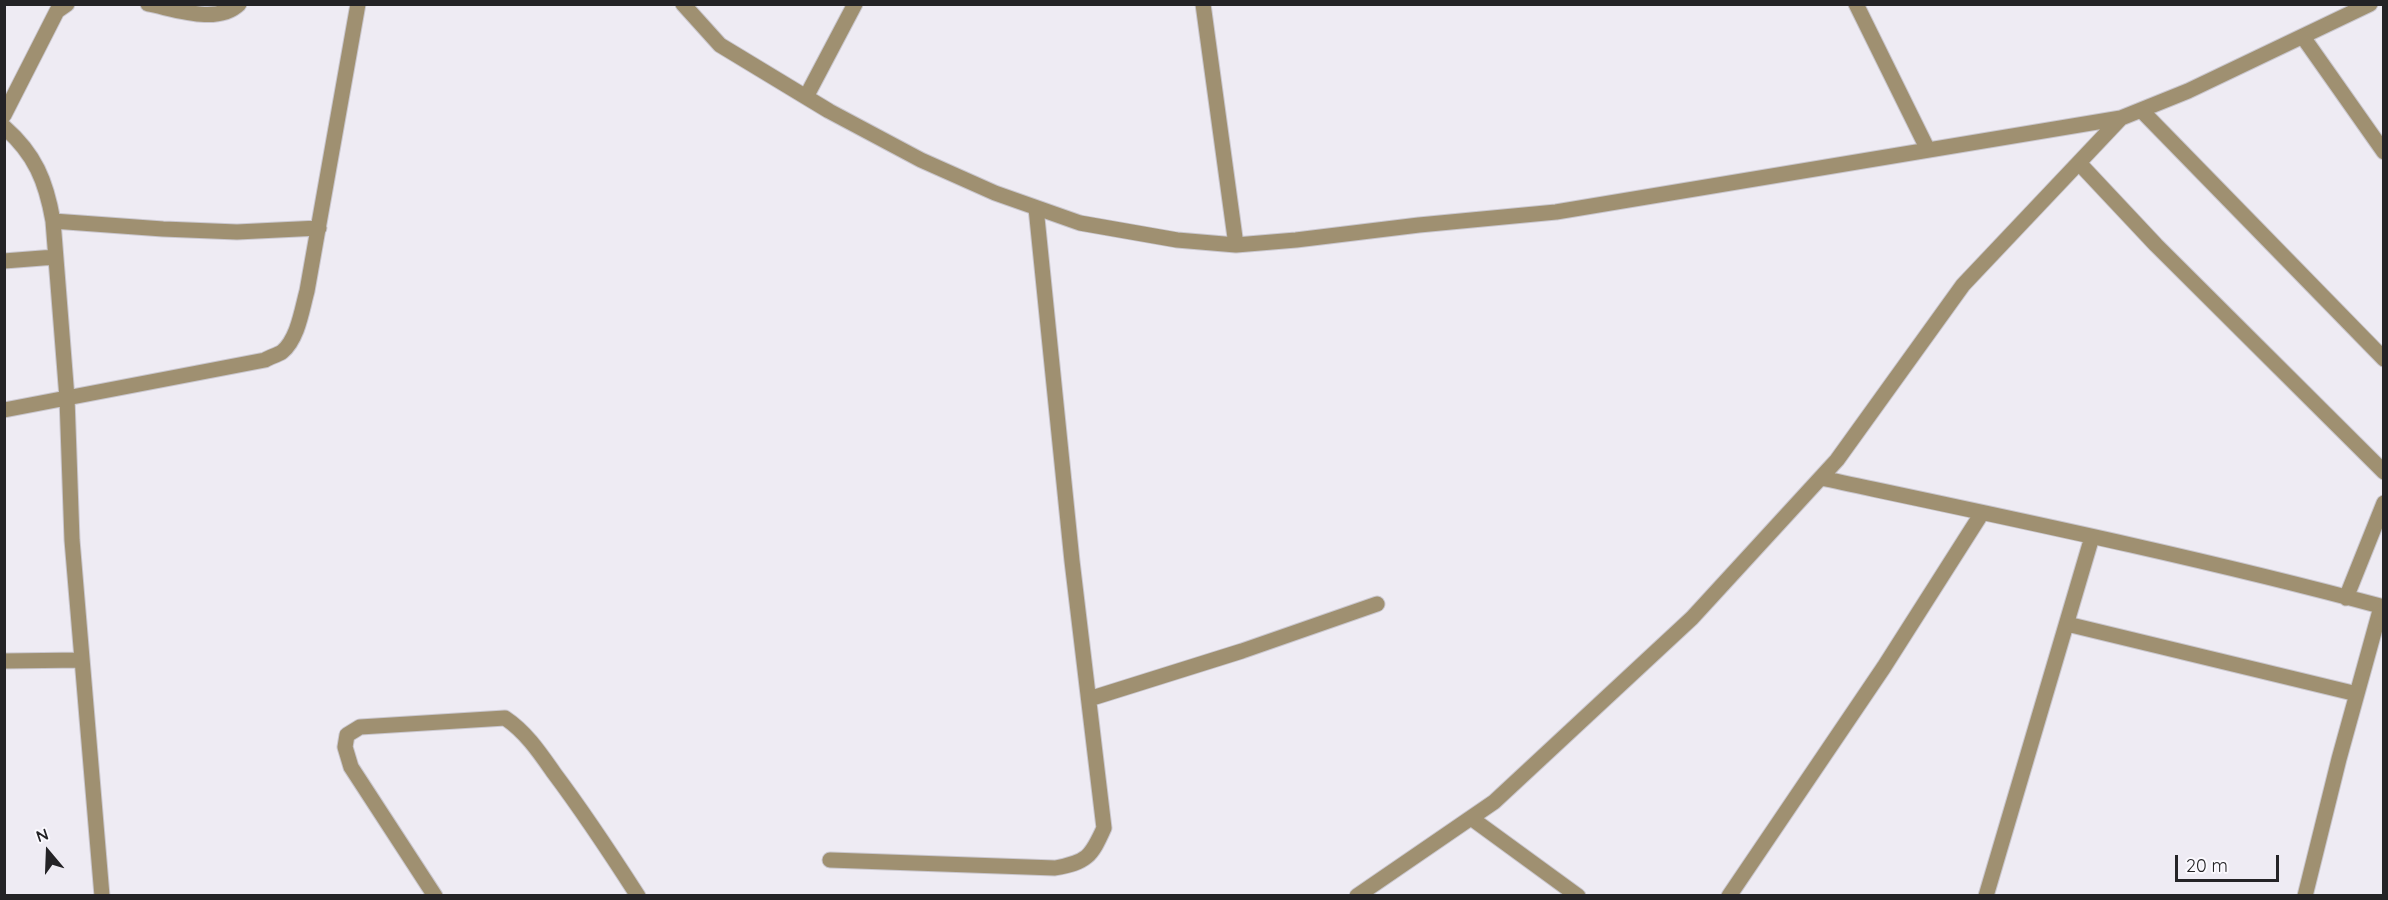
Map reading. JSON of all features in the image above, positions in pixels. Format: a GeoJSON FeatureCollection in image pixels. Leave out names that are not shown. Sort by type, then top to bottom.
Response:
{"type":"FeatureCollection","features":[{"type":"Feature","properties":{"kind":"street"},"geometry":{"type":"LineString","coordinates":[[4,115],[57,11],[67,4]]}},
{"type":"Feature","properties":{"kind":"street"},"geometry":{"type":"LineString","coordinates":[[148,4],[216,16],[231,12],[239,4]]}},
{"type":"Feature","properties":{"kind":"street"},"geometry":{"type":"LineString","coordinates":[[4,410],[265,360],[283,351],[292,338],[300,318],[307,291],[358,4]]}},
{"type":"Feature","properties":{"kind":"street"},"geometry":{"type":"LineString","coordinates":[[683,4],[720,45],[806,98],[921,160],[995,193],[1080,223],[1177,240],[1236,245],[1556,212],[2121,118],[2188,91],[2370,4]]}},
{"type":"Feature","properties":{"kind":"street"},"geometry":{"type":"LineString","coordinates":[[806,98],[855,4]]}},
{"type":"Feature","properties":{"kind":"street"},"geometry":{"type":"LineString","coordinates":[[1203,4],[1236,245]]}},
{"type":"Feature","properties":{"kind":"street"},"geometry":{"type":"LineString","coordinates":[[1856,4],[1929,150]]}},
{"type":"Feature","properties":{"kind":"street"},"geometry":{"type":"LineString","coordinates":[[2303,37],[2384,152]]}},
{"type":"Feature","properties":{"kind":"street"},"geometry":{"type":"LineString","coordinates":[[2141,110],[2384,359]]}},
{"type":"Feature","properties":{"kind":"street"},"geometry":{"type":"LineString","coordinates":[[1357,896],[1494,802],[1692,618],[1837,460],[1963,285],[2121,118]]}},
{"type":"Feature","properties":{"kind":"street"},"geometry":{"type":"LineString","coordinates":[[4,127],[19,140],[42,174],[53,221],[67,398],[72,540],[102,896]]}},
{"type":"Feature","properties":{"kind":"street"},"geometry":{"type":"LineString","coordinates":[[2079,163],[2165,254],[2384,472]]}},
{"type":"Feature","properties":{"kind":"street"},"geometry":{"type":"LineString","coordinates":[[830,860],[1055,868],[1077,864],[1094,851],[1104,828],[1072,561],[1036,208]]}},
{"type":"Feature","properties":{"kind":"street"},"geometry":{"type":"LineString","coordinates":[[53,221],[237,232],[319,228]]}},
{"type":"Feature","properties":{"kind":"street"},"geometry":{"type":"LineString","coordinates":[[4,261],[55,257]]}},
{"type":"Feature","properties":{"kind":"street"},"geometry":{"type":"LineString","coordinates":[[1821,478],[2307,586],[2382,607],[2305,896]]}},
{"type":"Feature","properties":{"kind":"street"},"geometry":{"type":"LineString","coordinates":[[2346,598],[2384,503]]}},
{"type":"Feature","properties":{"kind":"street"},"geometry":{"type":"LineString","coordinates":[[1729,896],[1884,667],[1982,513]]}},
{"type":"Feature","properties":{"kind":"street"},"geometry":{"type":"LineString","coordinates":[[1986,896],[2092,537]]}},
{"type":"Feature","properties":{"kind":"street"},"geometry":{"type":"LineString","coordinates":[[1089,699],[1242,651],[1377,604]]}},
{"type":"Feature","properties":{"kind":"street"},"geometry":{"type":"LineString","coordinates":[[2067,624],[2357,694]]}},
{"type":"Feature","properties":{"kind":"street"},"geometry":{"type":"LineString","coordinates":[[4,661],[82,660]]}},
{"type":"Feature","properties":{"kind":"street"},"geometry":{"type":"LineString","coordinates":[[435,896],[351,767],[345,747],[347,735],[360,727],[505,718],[516,725],[529,739],[595,828],[638,896]]}},
{"type":"Feature","properties":{"kind":"street"},"geometry":{"type":"LineString","coordinates":[[1471,818],[1578,896]]}}]}
